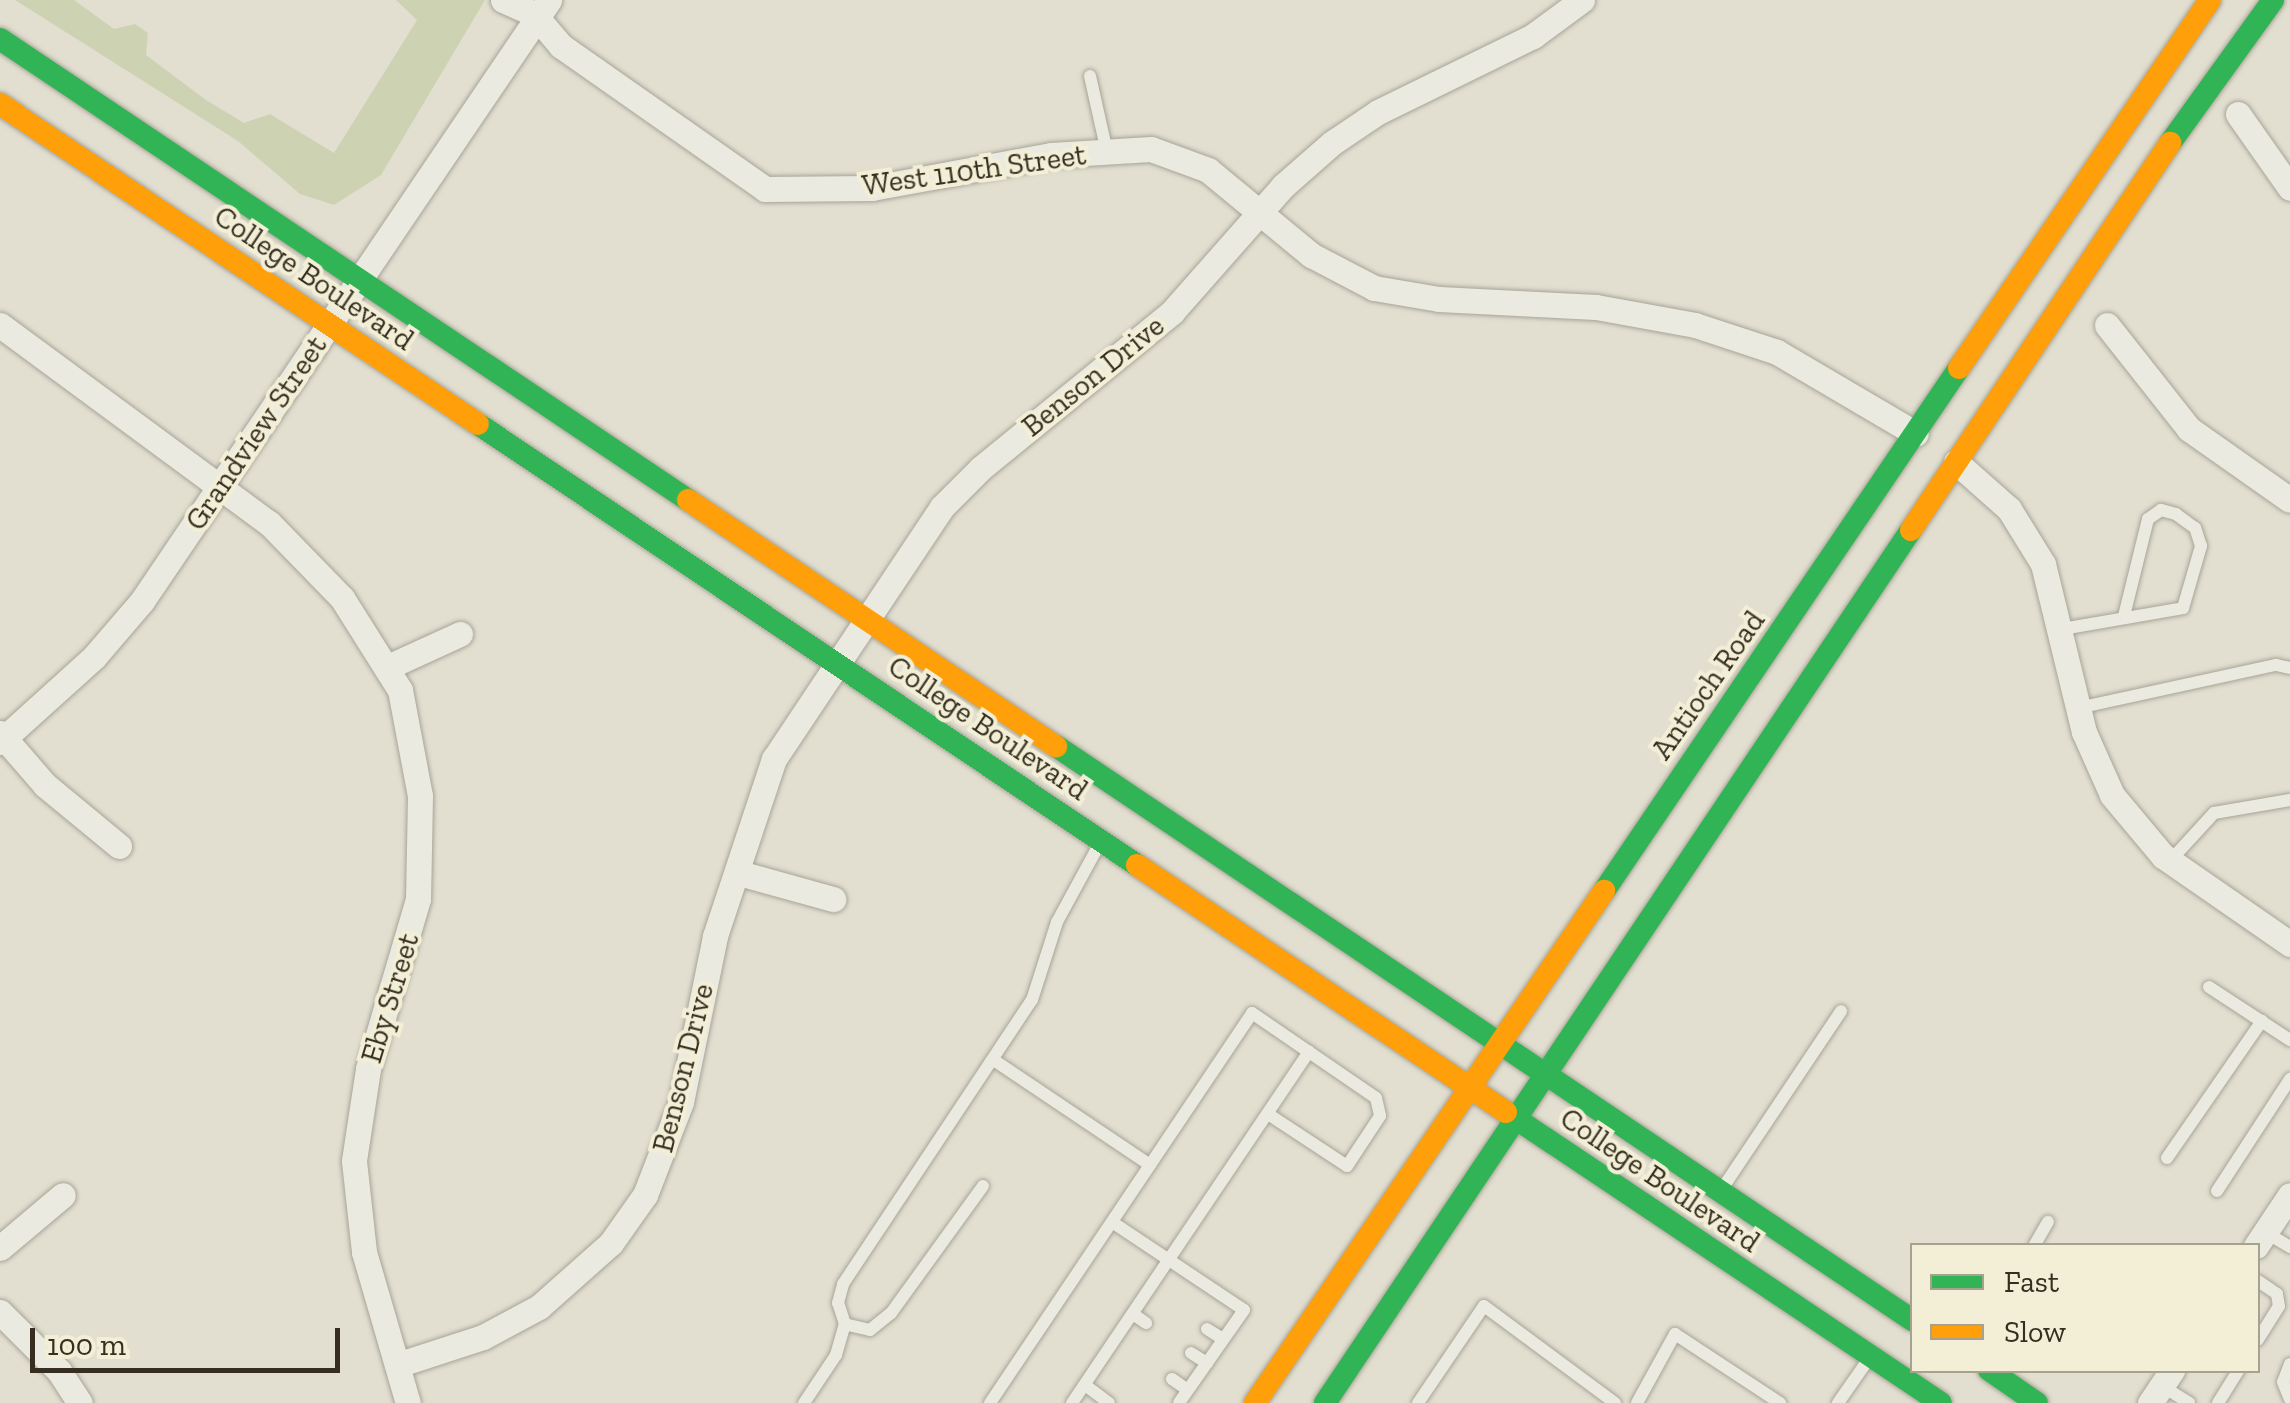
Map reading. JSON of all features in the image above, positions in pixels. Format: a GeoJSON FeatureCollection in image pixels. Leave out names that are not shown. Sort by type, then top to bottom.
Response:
{"type":"FeatureCollection","features":[{"type":"Feature","properties":{"kind":"main road","name":"Antioch Road"},"geometry":{"type":"LineString","coordinates":[[1255,1403],[2210,0]]}},
{"type":"Feature","properties":{"kind":"main road"},"geometry":{"type":"LineString","coordinates":[[1325,1403],[2232,52],[2274,0]]}},
{"type":"Feature","properties":{"kind":"main road","name":"College Boulevard"},"geometry":{"type":"LineString","coordinates":[[0,39],[1910,1319]]}},
{"type":"Feature","properties":{"kind":"main road","name":"College Boulevard"},"geometry":{"type":"LineString","coordinates":[[0,104],[1941,1403]]}},
{"type":"Feature","properties":{"kind":"main road"},"geometry":{"type":"LineString","coordinates":[[1956,462],[1950,432],[1982,372],[1980,339]]}},
{"type":"Feature","properties":{"kind":"main road"},"geometry":{"type":"LineString","coordinates":[[1896,554],[1890,521],[1915,476],[1916,434]]}},
{"type":"Feature","properties":{"kind":"main road"},"geometry":{"type":"LineString","coordinates":[[1992,1373],[2037,1403]]}},
{"type":"Feature","properties":{"kind":"street","name":"West 110th Street"},"geometry":{"type":"LineString","coordinates":[[503,0],[541,7],[562,46],[765,189],[872,188],[1051,155],[1151,149],[1208,170],[1259,214],[1337,271],[1374,288],[1439,299],[1612,309],[1726,333],[1843,386],[1916,434]]}},
{"type":"Feature","properties":{"kind":"street","name":"Benson Drive"},"geometry":{"type":"LineString","coordinates":[[397,1365],[482,1337],[539,1307],[611,1242],[645,1195],[681,1102],[715,936],[738,873],[744,835],[774,759],[834,661],[942,508],[1172,312],[1302,168],[1378,112],[1504,53],[1582,0]]}},
{"type":"Feature","properties":{"kind":"street","name":"Grandview Street"},"geometry":{"type":"LineString","coordinates":[[2,738],[106,643],[220,486],[541,7]]}},
{"type":"Feature","properties":{"kind":"street"},"geometry":{"type":"LineString","coordinates":[[2238,114],[2290,188]]}},
{"type":"Feature","properties":{"kind":"street"},"geometry":{"type":"LineString","coordinates":[[0,325],[220,486],[308,558],[390,666],[460,634]]}},
{"type":"Feature","properties":{"kind":"street"},"geometry":{"type":"LineString","coordinates":[[2107,325],[2190,428],[2226,460],[2290,500]]}},
{"type":"Feature","properties":{"kind":"street"},"geometry":{"type":"LineString","coordinates":[[1956,462],[2024,528],[2044,564],[2078,708],[2112,795],[2170,861],[2290,944]]}},
{"type":"Feature","properties":{"kind":"street","name":"Eby Street"},"geometry":{"type":"LineString","coordinates":[[390,666],[420,796],[422,851],[404,960],[359,1109],[354,1161],[364,1252],[408,1403]]}},
{"type":"Feature","properties":{"kind":"street"},"geometry":{"type":"LineString","coordinates":[[2,738],[46,784],[119,846]]}},
{"type":"Feature","properties":{"kind":"street"},"geometry":{"type":"LineString","coordinates":[[738,873],[832,899]]}},
{"type":"Feature","properties":{"kind":"street"},"geometry":{"type":"LineString","coordinates":[[0,1248],[64,1195]]}},
{"type":"Feature","properties":{"kind":"street"},"geometry":{"type":"LineString","coordinates":[[2261,1238],[2290,1195]]}},
{"type":"Feature","properties":{"kind":"street"},"geometry":{"type":"LineString","coordinates":[[0,1312],[59,1370],[80,1403]]}},
{"type":"Feature","properties":{"kind":"lane"},"geometry":{"type":"LineString","coordinates":[[1090,76],[1107,152]]}},
{"type":"Feature","properties":{"kind":"lane"},"geometry":{"type":"LineString","coordinates":[[2062,628],[2182,608],[2201,546],[2195,528],[2176,514],[2161,510],[2148,519],[2124,616]]}},
{"type":"Feature","properties":{"kind":"lane"},"geometry":{"type":"LineString","coordinates":[[2078,708],[2276,665],[2290,668]]}},
{"type":"Feature","properties":{"kind":"lane"},"geometry":{"type":"LineString","coordinates":[[2170,861],[2214,813],[2290,800]]}},
{"type":"Feature","properties":{"kind":"lane"},"geometry":{"type":"LineString","coordinates":[[804,1403],[836,1355],[845,1324],[838,1303],[843,1284],[1032,1000],[1057,922],[1101,840]]}},
{"type":"Feature","properties":{"kind":"lane"},"geometry":{"type":"LineString","coordinates":[[2209,987],[2290,1040]]}},
{"type":"Feature","properties":{"kind":"lane"},"geometry":{"type":"LineString","coordinates":[[1721,1191],[1841,1011]]}},
{"type":"Feature","properties":{"kind":"lane"},"geometry":{"type":"LineString","coordinates":[[990,1403],[1115,1224],[1252,1013],[1376,1098],[1380,1116],[1347,1166],[1268,1114]]}},
{"type":"Feature","properties":{"kind":"lane"},"geometry":{"type":"LineString","coordinates":[[2168,1158],[2262,1022]]}},
{"type":"Feature","properties":{"kind":"lane"},"geometry":{"type":"LineString","coordinates":[[1072,1403],[1122,1344],[1133,1314],[1156,1293],[1170,1260],[1309,1052]]}},
{"type":"Feature","properties":{"kind":"lane"},"geometry":{"type":"LineString","coordinates":[[995,1061],[1150,1165]]}},
{"type":"Feature","properties":{"kind":"lane"},"geometry":{"type":"LineString","coordinates":[[2217,1191],[2290,1080]]}},
{"type":"Feature","properties":{"kind":"lane"},"geometry":{"type":"LineString","coordinates":[[845,1324],[870,1330],[891,1313],[983,1186]]}},
{"type":"Feature","properties":{"kind":"lane"},"geometry":{"type":"LineString","coordinates":[[2036,1243],[2048,1222]]}},
{"type":"Feature","properties":{"kind":"lane"},"geometry":{"type":"LineString","coordinates":[[1115,1224],[1244,1310],[1179,1403]]}},
{"type":"Feature","properties":{"kind":"lane"},"geometry":{"type":"LineString","coordinates":[[2261,1238],[2290,1247]]}},
{"type":"Feature","properties":{"kind":"lane"},"geometry":{"type":"LineString","coordinates":[[2260,1282],[2277,1294],[2279,1306],[2290,1322]]}},
{"type":"Feature","properties":{"kind":"lane"},"geometry":{"type":"LineString","coordinates":[[1418,1403],[1484,1306],[1615,1403]]}},
{"type":"Feature","properties":{"kind":"lane"},"geometry":{"type":"LineString","coordinates":[[2260,1337],[2279,1306]]}},
{"type":"Feature","properties":{"kind":"lane"},"geometry":{"type":"LineString","coordinates":[[1133,1314],[1146,1323]]}},
{"type":"Feature","properties":{"kind":"lane"},"geometry":{"type":"LineString","coordinates":[[1207,1328],[1223,1339]]}},
{"type":"Feature","properties":{"kind":"lane"},"geometry":{"type":"LineString","coordinates":[[1637,1403],[1675,1334],[1780,1403]]}},
{"type":"Feature","properties":{"kind":"lane"},"geometry":{"type":"LineString","coordinates":[[1191,1353],[1206,1364]]}},
{"type":"Feature","properties":{"kind":"lane"},"geometry":{"type":"LineString","coordinates":[[1838,1403],[1870,1356]]}},
{"type":"Feature","properties":{"kind":"lane"},"geometry":{"type":"LineString","coordinates":[[2290,1364],[2283,1382],[2290,1399]]}},
{"type":"Feature","properties":{"kind":"lane"},"geometry":{"type":"LineString","coordinates":[[2218,1403],[2236,1373]]}},
{"type":"Feature","properties":{"kind":"lane"},"geometry":{"type":"LineString","coordinates":[[1172,1379],[1188,1390]]}},
{"type":"Feature","properties":{"kind":"lane"},"geometry":{"type":"LineString","coordinates":[[1085,1386],[1110,1403]]}},
{"type":"Feature","properties":{"kind":"lane"},"geometry":{"type":"LineString","coordinates":[[2161,1387],[2190,1403]]}},
{"type":"Feature","properties":{"kind":"green space"},"geometry":{"type":"Polygon","coordinates":[[[15,0],[74,0],[114,29],[135,24],[148,33],[146,55],[206,100],[244,123],[270,114],[334,153],[417,20],[396,0],[485,0],[381,175],[334,205],[300,194],[238,141],[15,0]]]}},
{"type":"Feature","properties":{"kind":"traffic: fast"},"geometry":{"type":"LineString","coordinates":[[2170,143],[2273,0]]}},
{"type":"Feature","properties":{"kind":"traffic: fast"},"geometry":{"type":"LineString","coordinates":[[0,39],[688,500]]}},
{"type":"Feature","properties":{"kind":"traffic: fast"},"geometry":{"type":"LineString","coordinates":[[1604,891],[1959,368]]}},
{"type":"Feature","properties":{"kind":"traffic: fast"},"geometry":{"type":"LineString","coordinates":[[478,424],[1137,865]]}},
{"type":"Feature","properties":{"kind":"traffic: fast"},"geometry":{"type":"LineString","coordinates":[[1325,1403],[1911,530]]}},
{"type":"Feature","properties":{"kind":"traffic: fast"},"geometry":{"type":"LineString","coordinates":[[1056,746],[1910,1319]]}},
{"type":"Feature","properties":{"kind":"traffic: fast"},"geometry":{"type":"LineString","coordinates":[[1506,1112],[1941,1403]]}},
{"type":"Feature","properties":{"kind":"traffic: fast"},"geometry":{"type":"LineString","coordinates":[[1993,1373],[2037,1403]]}},
{"type":"Feature","properties":{"kind":"traffic: slow"},"geometry":{"type":"LineString","coordinates":[[1959,368],[2210,0]]}},
{"type":"Feature","properties":{"kind":"traffic: slow"},"geometry":{"type":"LineString","coordinates":[[0,104],[478,424]]}},
{"type":"Feature","properties":{"kind":"traffic: slow"},"geometry":{"type":"LineString","coordinates":[[1911,530],[2170,143]]}},
{"type":"Feature","properties":{"kind":"traffic: slow"},"geometry":{"type":"LineString","coordinates":[[688,500],[1056,746]]}},
{"type":"Feature","properties":{"kind":"traffic: slow"},"geometry":{"type":"LineString","coordinates":[[1137,865],[1506,1112]]}},
{"type":"Feature","properties":{"kind":"traffic: slow"},"geometry":{"type":"LineString","coordinates":[[1255,1403],[1604,891]]}}]}
